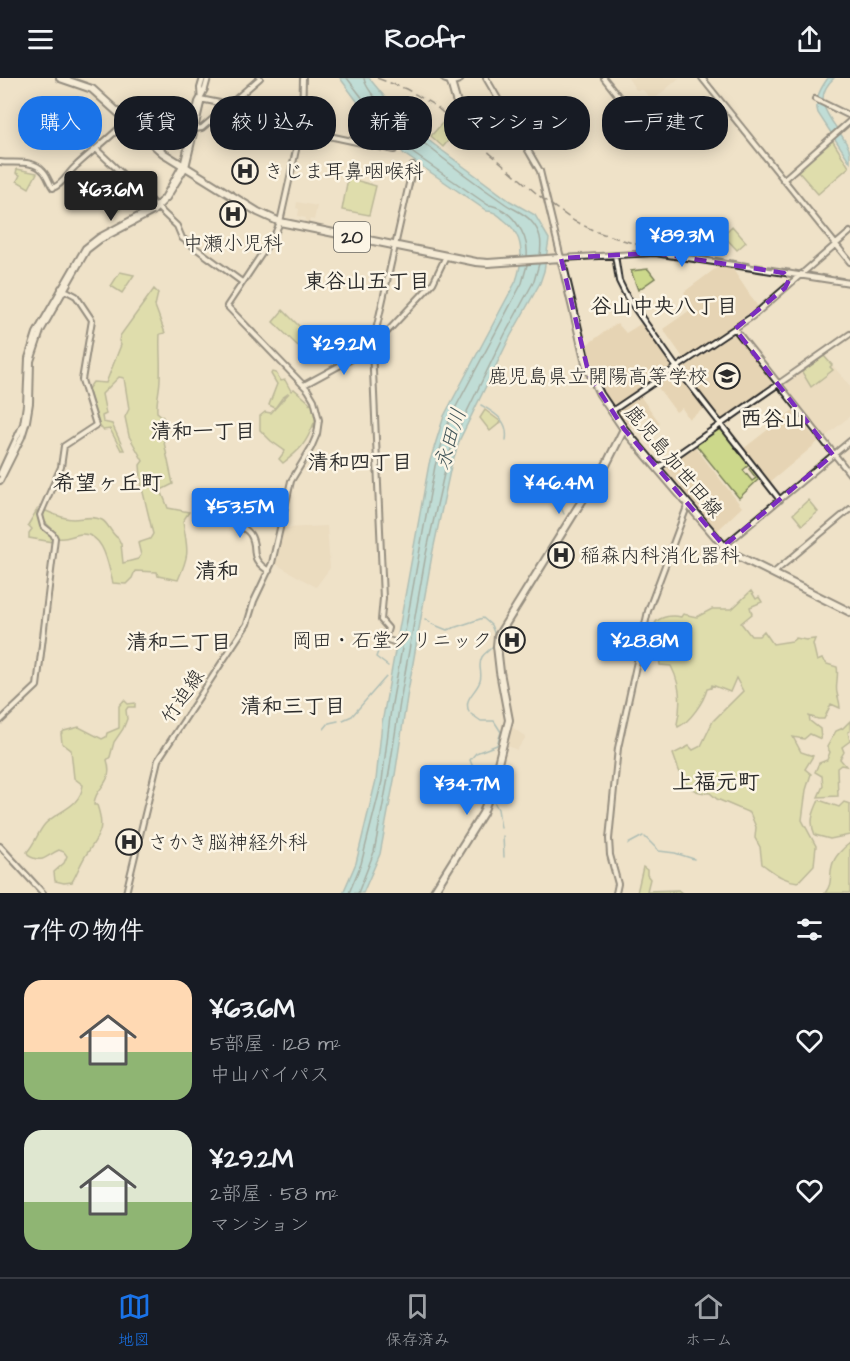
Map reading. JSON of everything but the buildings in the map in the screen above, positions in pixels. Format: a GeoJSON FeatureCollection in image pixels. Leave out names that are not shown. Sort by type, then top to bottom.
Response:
{"type":"FeatureCollection","features":[{"type":"Feature","properties":{"kind":"highway"},"geometry":{"type":"LineString","coordinates":[[448,79],[459,78]]}},
{"type":"Feature","properties":{"kind":"main road","name":"20"},"geometry":{"type":"LineString","coordinates":[[60,78],[92,88],[114,108]]}},
{"type":"Feature","properties":{"kind":"main road"},"geometry":{"type":"LineString","coordinates":[[448,79],[454,96]]}},
{"type":"Feature","properties":{"kind":"main road","name":"20"},"geometry":{"type":"LineString","coordinates":[[159,150],[258,212],[279,222],[488,263],[561,258]]}},
{"type":"Feature","properties":{"kind":"main road","name":"鹿児島加世田線"},"geometry":{"type":"LineString","coordinates":[[561,258],[587,367],[624,429],[724,546],[736,556],[850,612]]}},
{"type":"Feature","properties":{"kind":"main road"},"geometry":{"type":"LineString","coordinates":[[433,893],[483,813],[492,787],[508,720],[499,663],[498,636],[578,507],[606,467],[624,429]]}},
{"type":"Feature","properties":{"kind":"street"},"geometry":{"type":"LineString","coordinates":[[184,166],[205,78]]}},
{"type":"Feature","properties":{"kind":"street"},"geometry":{"type":"LineString","coordinates":[[238,96],[260,78]]}},
{"type":"Feature","properties":{"kind":"street","name":"竹迫線"},"geometry":{"type":"LineString","coordinates":[[302,96],[303,78]]}},
{"type":"Feature","properties":{"kind":"street"},"geometry":{"type":"LineString","coordinates":[[486,78],[496,96]]}},
{"type":"Feature","properties":{"kind":"street"},"geometry":{"type":"LineString","coordinates":[[604,78],[618,96]]}},
{"type":"Feature","properties":{"kind":"street"},"geometry":{"type":"LineString","coordinates":[[702,78],[850,262]]}},
{"type":"Feature","properties":{"kind":"street"},"geometry":{"type":"LineString","coordinates":[[200,99],[210,102]]}},
{"type":"Feature","properties":{"kind":"street"},"geometry":{"type":"LineString","coordinates":[[198,116],[200,99]]}},
{"type":"Feature","properties":{"kind":"street"},"geometry":{"type":"LineString","coordinates":[[815,99],[850,116]]}},
{"type":"Feature","properties":{"kind":"street"},"geometry":{"type":"LineString","coordinates":[[783,180],[850,121]]}},
{"type":"Feature","properties":{"kind":"street"},"geometry":{"type":"LineString","coordinates":[[102,143],[114,132]]}},
{"type":"Feature","properties":{"kind":"street"},"geometry":{"type":"LineString","coordinates":[[0,162],[17,162],[39,167],[45,172],[53,188],[64,182],[74,167],[95,150]]}},
{"type":"Feature","properties":{"kind":"street"},"geometry":{"type":"LineString","coordinates":[[97,150],[177,226],[182,238],[242,282]]}},
{"type":"Feature","properties":{"kind":"street"},"geometry":{"type":"LineString","coordinates":[[0,474],[19,435],[25,416],[27,369],[34,339],[62,288],[91,247],[157,207],[184,166],[189,150]]}},
{"type":"Feature","properties":{"kind":"street","name":"竹迫線"},"geometry":{"type":"LineString","coordinates":[[126,893],[158,760],[245,628],[254,601],[269,571],[291,484],[311,448],[318,429],[319,420],[314,400],[304,385],[228,308],[228,304],[275,234],[296,150]]}},
{"type":"Feature","properties":{"kind":"street"},"geometry":{"type":"LineString","coordinates":[[528,150],[540,171],[561,258],[655,253],[850,284]]}},
{"type":"Feature","properties":{"kind":"street"},"geometry":{"type":"LineString","coordinates":[[394,642],[386,639],[388,628],[381,619],[383,598],[372,348],[413,166]]}},
{"type":"Feature","properties":{"kind":"street"},"geometry":{"type":"LineString","coordinates":[[612,411],[735,329],[850,232]]}},
{"type":"Feature","properties":{"kind":"street"},"geometry":{"type":"LineString","coordinates":[[615,255],[623,292],[677,368],[780,500]]}},
{"type":"Feature","properties":{"kind":"street"},"geometry":{"type":"LineString","coordinates":[[304,385],[372,348],[433,283],[446,256]]}},
{"type":"Feature","properties":{"kind":"street"},"geometry":{"type":"LineString","coordinates":[[784,273],[789,280],[785,288]]}},
{"type":"Feature","properties":{"kind":"street"},"geometry":{"type":"LineString","coordinates":[[0,481],[22,437],[27,421],[30,403],[30,369],[35,346],[62,288]]}},
{"type":"Feature","properties":{"kind":"street"},"geometry":{"type":"LineString","coordinates":[[0,721],[38,684],[54,538],[53,534],[43,526],[40,515],[61,467],[64,446],[96,425],[82,380],[92,320],[78,298],[62,288]]}},
{"type":"Feature","properties":{"kind":"street"},"geometry":{"type":"LineString","coordinates":[[735,329],[850,474]]}},
{"type":"Feature","properties":{"kind":"street"},"geometry":{"type":"LineString","coordinates":[[658,468],[850,334]]}},
{"type":"Feature","properties":{"kind":"street"},"geometry":{"type":"LineString","coordinates":[[724,546],[850,441]]}},
{"type":"Feature","properties":{"kind":"street"},"geometry":{"type":"LineString","coordinates":[[616,893],[618,884],[610,855],[609,839],[618,748],[648,610],[688,503]]}},
{"type":"Feature","properties":{"kind":"street"},"geometry":{"type":"LineString","coordinates":[[198,509],[247,531],[252,539],[256,559],[269,571]]}},
{"type":"Feature","properties":{"kind":"street"},"geometry":{"type":"LineString","coordinates":[[775,574],[850,509]]}},
{"type":"Feature","properties":{"kind":"street"},"geometry":{"type":"LineString","coordinates":[[0,846],[43,893]]}},
{"type":"Feature","properties":{"kind":"highlighted area"},"geometry":{"type":"Polygon","coordinates":[[[655,253],[784,273],[789,280],[785,288],[735,329],[833,455],[724,546],[624,429],[589,375],[561,258],[655,253]]]}},
{"type":"Feature","properties":{"kind":"shaded area"},"geometry":{"type":"Polygon","coordinates":[[[628,78],[679,78],[658,96],[648,96],[643,90],[636,90],[628,78]]]}},
{"type":"Feature","properties":{"kind":"shaded area"},"geometry":{"type":"Polygon","coordinates":[[[297,202],[317,206],[314,220],[310,219],[308,226],[305,225],[306,218],[298,216],[297,202]]]}},
{"type":"Feature","properties":{"kind":"shaded area"},"geometry":{"type":"Polygon","coordinates":[[[719,266],[732,268],[758,307],[684,359],[663,329],[693,308],[684,292],[719,266]]]}},
{"type":"Feature","properties":{"kind":"shaded area"},"geometry":{"type":"Polygon","coordinates":[[[617,323],[626,333],[642,323],[672,364],[671,367],[615,405],[611,404],[593,371],[585,346],[617,323]]]}},
{"type":"Feature","properties":{"kind":"shaded area","name":"鹿児島県立開陽高等学校"},"geometry":{"type":"Polygon","coordinates":[[[732,335],[736,336],[771,381],[771,385],[722,420],[682,369],[732,335]]]}},
{"type":"Feature","properties":{"kind":"shaded area"},"geometry":{"type":"Polygon","coordinates":[[[824,355],[850,386],[850,416],[825,437],[785,388],[786,383],[824,355]]]}},
{"type":"Feature","properties":{"kind":"shaded area"},"geometry":{"type":"Polygon","coordinates":[[[675,373],[684,380],[705,408],[689,419],[682,408],[676,412],[656,385],[675,373]]]}},
{"type":"Feature","properties":{"kind":"shaded area"},"geometry":{"type":"Polygon","coordinates":[[[640,396],[660,423],[656,426],[648,415],[628,429],[618,415],[619,411],[640,396]]]}},
{"type":"Feature","properties":{"kind":"shaded area"},"geometry":{"type":"Polygon","coordinates":[[[793,410],[818,442],[769,483],[743,449],[793,410]]]}},
{"type":"Feature","properties":{"kind":"shaded area"},"geometry":{"type":"Polygon","coordinates":[[[695,447],[742,507],[717,531],[666,472],[666,466],[695,447]]]}},
{"type":"Feature","properties":{"kind":"shaded area"},"geometry":{"type":"Polygon","coordinates":[[[327,526],[330,568],[316,587],[274,563],[283,528],[327,526]]]}},
{"type":"Feature","properties":{"kind":"shaded area"},"geometry":{"type":"Polygon","coordinates":[[[509,725],[526,737],[517,750],[504,744],[509,725]]]}},
{"type":"Feature","properties":{"kind":"green space"},"geometry":{"type":"Polygon","coordinates":[[[444,121],[443,147],[432,135],[444,121]]]}},
{"type":"Feature","properties":{"kind":"green space"},"geometry":{"type":"Polygon","coordinates":[[[832,140],[849,167],[818,194],[797,170],[832,140]]]}},
{"type":"Feature","properties":{"kind":"green space"},"geometry":{"type":"Polygon","coordinates":[[[17,169],[37,173],[29,188],[17,181],[20,175],[16,173],[17,169]]]}},
{"type":"Feature","properties":{"kind":"green space"},"geometry":{"type":"Polygon","coordinates":[[[123,178],[137,192],[117,212],[101,201],[123,178]]]}},
{"type":"Feature","properties":{"kind":"green space"},"geometry":{"type":"Polygon","coordinates":[[[348,178],[376,186],[369,215],[342,210],[348,178]]]}},
{"type":"Feature","properties":{"kind":"green space"},"geometry":{"type":"Polygon","coordinates":[[[732,226],[746,242],[737,250],[723,235],[732,226]]]}},
{"type":"Feature","properties":{"kind":"green space"},"geometry":{"type":"Polygon","coordinates":[[[648,269],[655,278],[638,290],[631,271],[648,269]]]}},
{"type":"Feature","properties":{"kind":"green space"},"geometry":{"type":"Polygon","coordinates":[[[120,272],[134,275],[122,293],[111,286],[120,272]]]}},
{"type":"Feature","properties":{"kind":"green space"},"geometry":{"type":"Polygon","coordinates":[[[154,289],[158,293],[155,306],[165,333],[160,334],[157,412],[163,417],[162,433],[173,484],[161,490],[168,508],[189,512],[183,521],[187,545],[186,556],[178,580],[158,576],[157,572],[135,571],[126,584],[113,583],[104,552],[95,539],[81,534],[57,538],[43,520],[44,510],[66,518],[91,517],[102,520],[121,544],[123,563],[138,559],[141,555],[138,543],[150,539],[153,534],[142,488],[140,465],[143,461],[129,436],[125,417],[129,409],[124,378],[119,377],[102,394],[106,414],[102,416],[103,422],[112,424],[124,450],[121,450],[110,429],[103,430],[99,425],[88,389],[93,382],[106,383],[121,345],[120,336],[154,289]]]}},
{"type":"Feature","properties":{"kind":"green space"},"geometry":{"type":"Polygon","coordinates":[[[283,310],[308,335],[298,346],[273,322],[283,310]]]}},
{"type":"Feature","properties":{"kind":"green space"},"geometry":{"type":"Polygon","coordinates":[[[824,356],[832,365],[830,367],[833,370],[811,387],[802,372],[824,356]]]}},
{"type":"Feature","properties":{"kind":"green space"},"geometry":{"type":"Polygon","coordinates":[[[272,372],[276,373],[281,381],[285,380],[291,391],[294,389],[310,403],[309,405],[313,402],[316,427],[314,423],[302,446],[283,463],[279,459],[285,451],[260,430],[260,416],[265,412],[271,413],[289,393],[275,408],[269,405],[277,384],[272,372]]]}},
{"type":"Feature","properties":{"kind":"green space"},"geometry":{"type":"Polygon","coordinates":[[[485,410],[501,422],[490,431],[480,418],[485,410]]]}},
{"type":"Feature","properties":{"kind":"green space"},"geometry":{"type":"Polygon","coordinates":[[[719,429],[749,465],[743,470],[752,481],[756,478],[749,469],[751,468],[760,478],[739,498],[696,445],[719,429]]]}},
{"type":"Feature","properties":{"kind":"green space"},"geometry":{"type":"Polygon","coordinates":[[[808,500],[818,512],[802,525],[793,514],[808,500]]]}},
{"type":"Feature","properties":{"kind":"green space"},"geometry":{"type":"Polygon","coordinates":[[[37,510],[39,522],[52,535],[53,542],[29,538],[32,529],[28,525],[37,510]]]}},
{"type":"Feature","properties":{"kind":"green space"},"geometry":{"type":"Polygon","coordinates":[[[751,591],[756,599],[759,597],[762,602],[750,607],[752,614],[741,623],[751,636],[759,636],[764,631],[773,644],[792,641],[796,638],[815,639],[813,644],[817,661],[822,659],[827,664],[837,667],[840,708],[831,704],[824,719],[809,716],[810,721],[820,729],[821,739],[810,734],[804,739],[793,737],[801,752],[813,756],[805,769],[811,774],[806,790],[802,820],[816,846],[814,865],[798,882],[783,878],[762,864],[760,847],[755,838],[756,827],[750,813],[717,799],[710,793],[694,790],[681,776],[673,754],[689,746],[693,750],[701,746],[713,721],[743,691],[736,678],[730,692],[712,685],[707,689],[692,716],[678,727],[679,687],[671,666],[660,665],[656,622],[659,619],[673,616],[681,617],[683,614],[697,617],[712,609],[732,609],[751,591]]]}},
{"type":"Feature","properties":{"kind":"green space"},"geometry":{"type":"Polygon","coordinates":[[[124,700],[128,704],[135,703],[135,707],[128,707],[126,710],[127,719],[107,760],[108,775],[95,799],[94,805],[97,805],[101,820],[100,830],[72,882],[55,881],[54,872],[64,863],[67,856],[64,852],[59,850],[38,859],[29,856],[27,852],[45,824],[73,804],[81,793],[83,785],[74,778],[71,750],[62,743],[61,734],[79,727],[102,739],[106,737],[107,733],[119,728],[119,706],[124,700]]]}},
{"type":"Feature","properties":{"kind":"green space"},"geometry":{"type":"Polygon","coordinates":[[[850,721],[848,732],[850,741],[842,747],[844,752],[840,759],[846,766],[841,765],[837,768],[838,796],[818,797],[823,786],[822,776],[815,772],[819,763],[827,760],[830,752],[827,747],[836,731],[850,721]]]}},
{"type":"Feature","properties":{"kind":"green space"},"geometry":{"type":"Polygon","coordinates":[[[819,800],[839,807],[844,802],[850,804],[850,835],[830,839],[815,835],[812,826],[819,800]]]}},
{"type":"Feature","properties":{"kind":"green space"},"geometry":{"type":"Polygon","coordinates":[[[850,843],[850,893],[825,893],[829,886],[835,859],[850,843]]]}},
{"type":"Feature","properties":{"kind":"green space"},"geometry":{"type":"Polygon","coordinates":[[[643,867],[647,870],[650,879],[647,891],[678,890],[682,893],[637,893],[643,867]]]}},
{"type":"Feature","properties":{"kind":"water"},"geometry":{"type":"Polygon","coordinates":[[[340,78],[369,78],[384,96],[353,96],[340,78]]]}},
{"type":"Feature","properties":{"kind":"water"},"geometry":{"type":"Polygon","coordinates":[[[828,78],[834,78],[826,88],[823,98],[824,107],[846,143],[850,152],[850,162],[818,113],[819,95],[828,78]]]}},
{"type":"Feature","properties":{"kind":"water","name":"永田川"},"geometry":{"type":"Polygon","coordinates":[[[432,143],[510,201],[535,215],[549,239],[540,283],[510,337],[460,439],[451,466],[432,555],[380,854],[363,893],[343,893],[356,863],[376,780],[382,723],[429,464],[444,416],[516,281],[521,256],[519,240],[511,226],[400,150],[432,150],[432,143]]]}},
{"type":"Feature","properties":{"kind":"waterway"},"geometry":{"type":"LineString","coordinates":[[481,405],[503,423],[506,440]]}},
{"type":"Feature","properties":{"kind":"waterway"},"geometry":{"type":"LineString","coordinates":[[535,479],[556,497],[564,514]]}},
{"type":"Feature","properties":{"kind":"waterway"},"geometry":{"type":"LineString","coordinates":[[432,624],[447,630],[483,618],[491,625],[495,635]]}},
{"type":"Feature","properties":{"kind":"waterway"},"geometry":{"type":"LineString","coordinates":[[425,619],[430,622]]}},
{"type":"Feature","properties":{"kind":"waterway"},"geometry":{"type":"LineString","coordinates":[[383,638],[376,657],[388,666]]}},
{"type":"Feature","properties":{"kind":"waterway"},"geometry":{"type":"LineString","coordinates":[[469,712],[469,699],[481,678],[481,660],[495,642]]}},
{"type":"Feature","properties":{"kind":"waterway"},"geometry":{"type":"LineString","coordinates":[[343,720],[352,716],[386,677]]}},
{"type":"Feature","properties":{"kind":"waterway"},"geometry":{"type":"LineString","coordinates":[[471,714],[481,721],[494,721],[501,732],[497,745],[476,753],[470,760],[476,775],[476,782],[487,793]]}},
{"type":"Feature","properties":{"kind":"waterway"},"geometry":{"type":"LineString","coordinates":[[324,729],[329,723],[338,721]]}},
{"type":"Feature","properties":{"kind":"waterway"},"geometry":{"type":"LineString","coordinates":[[491,796],[498,809],[501,828]]}},
{"type":"Feature","properties":{"kind":"waterway"},"geometry":{"type":"LineString","coordinates":[[503,836],[504,857]]}},
{"type":"Feature","properties":{"kind":"waterway"},"geometry":{"type":"LineString","coordinates":[[628,844],[643,836]]}},
{"type":"Feature","properties":{"kind":"waterway"},"geometry":{"type":"LineString","coordinates":[[645,837],[659,851],[694,859]]}},
{"type":"Feature","properties":{"kind":"railway"},"geometry":{"type":"LineString","coordinates":[[377,78],[406,89],[434,105],[543,199],[574,221],[597,232],[642,246],[850,279]]}},
{"type":"Feature","properties":{"kind":"place","name":"きじま耳鼻咽喉科"},"geometry":{"type":"Point","coordinates":[245,171]}},
{"type":"Feature","properties":{"kind":"place","name":"中瀬小児科"},"geometry":{"type":"Point","coordinates":[233,214]}},
{"type":"Feature","properties":{"kind":"place","name":"鹿児島県立開陽高等学校"},"geometry":{"type":"Point","coordinates":[727,376]}},
{"type":"Feature","properties":{"kind":"place","name":"稲森内科消化器科"},"geometry":{"type":"Point","coordinates":[561,555]}},
{"type":"Feature","properties":{"kind":"place","name":"岡田・石堂クリニック"},"geometry":{"type":"Point","coordinates":[512,640]}},
{"type":"Feature","properties":{"kind":"place","name":"さかき脳神経外科"},"geometry":{"type":"Point","coordinates":[129,842]}},
{"type":"Feature","properties":{"kind":"district","name":"東谷山五丁目"},"geometry":{"type":"Point","coordinates":[367,281]}},
{"type":"Feature","properties":{"kind":"district","name":"谷山中央八丁目"},"geometry":{"type":"Point","coordinates":[664,306]}},
{"type":"Feature","properties":{"kind":"district","name":"西谷山"},"geometry":{"type":"Point","coordinates":[773,418]}},
{"type":"Feature","properties":{"kind":"district","name":"清和一丁目"},"geometry":{"type":"Point","coordinates":[203,431]}},
{"type":"Feature","properties":{"kind":"district","name":"清和四丁目"},"geometry":{"type":"Point","coordinates":[360,462]}},
{"type":"Feature","properties":{"kind":"district","name":"希望ヶ丘町"},"geometry":{"type":"Point","coordinates":[108,482]}},
{"type":"Feature","properties":{"kind":"district","name":"清和"},"geometry":{"type":"Point","coordinates":[217,570]}},
{"type":"Feature","properties":{"kind":"district","name":"清和二丁目"},"geometry":{"type":"Point","coordinates":[179,642]}},
{"type":"Feature","properties":{"kind":"district","name":"清和三丁目"},"geometry":{"type":"Point","coordinates":[293,706]}},
{"type":"Feature","properties":{"kind":"district","name":"上福元町"},"geometry":{"type":"Point","coordinates":[716,781]}}]}
